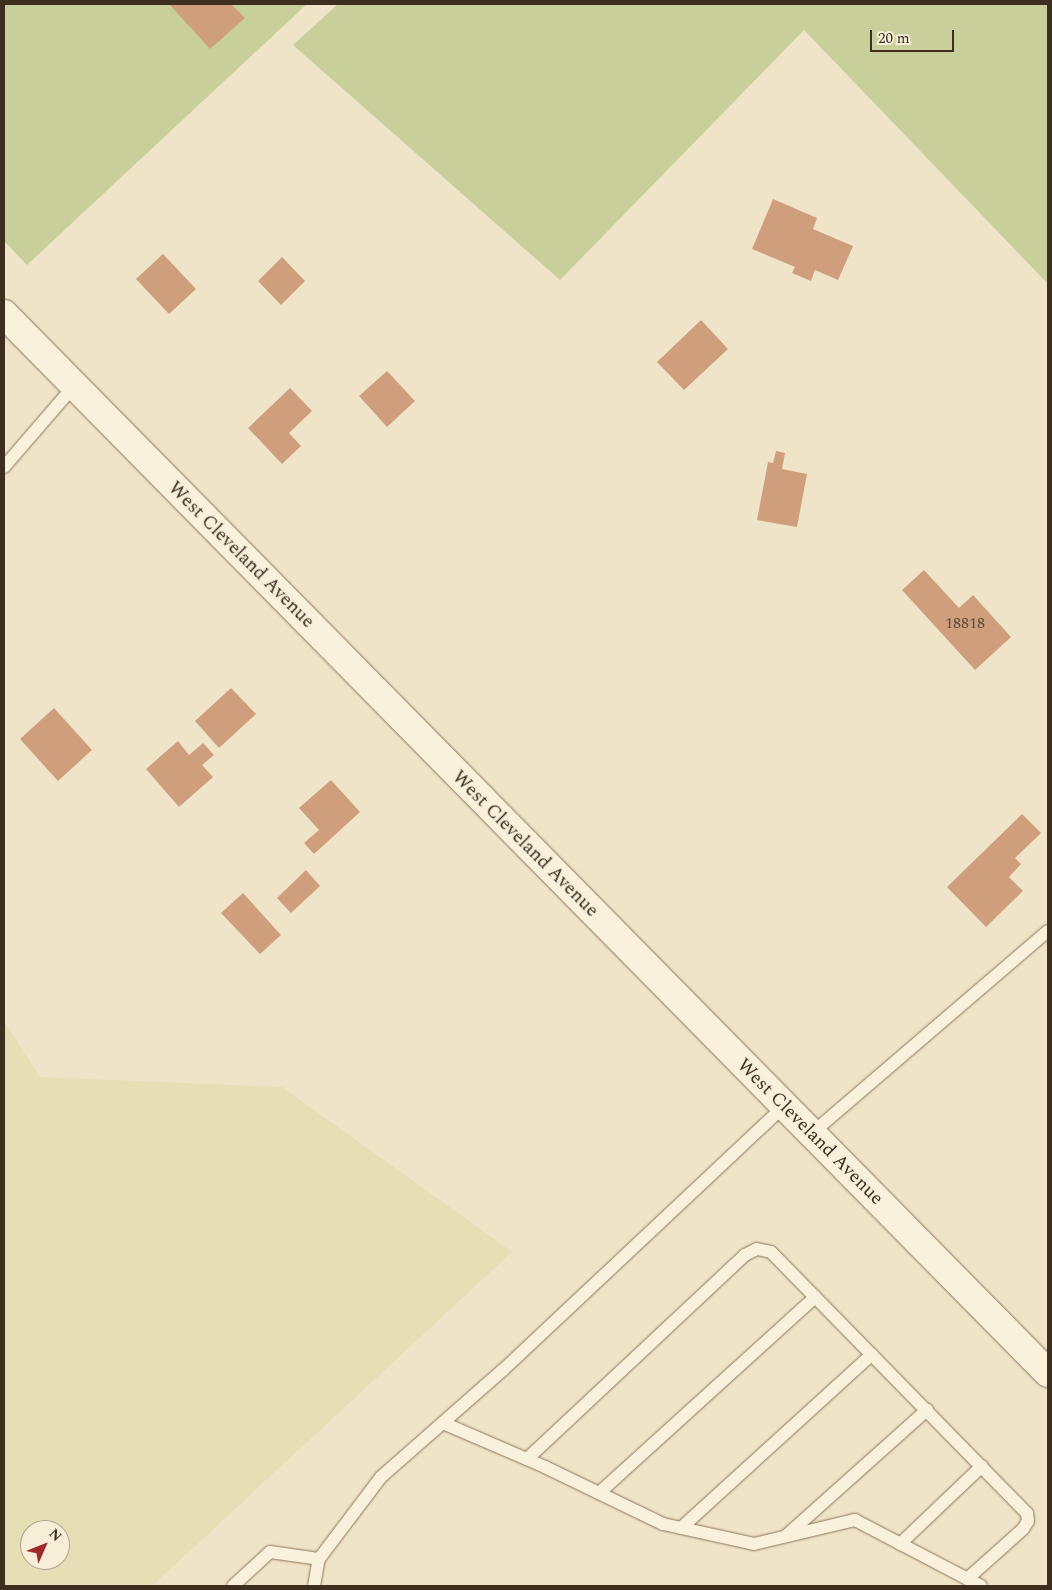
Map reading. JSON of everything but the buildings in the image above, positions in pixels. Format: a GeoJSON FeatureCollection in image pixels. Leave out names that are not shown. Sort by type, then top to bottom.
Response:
{"type":"FeatureCollection","features":[{"type":"Feature","properties":{"kind":"main road","name":"West Cleveland Avenue"},"geometry":{"type":"LineString","coordinates":[[4,314],[1048,1373]]}},
{"type":"Feature","properties":{"kind":"lane"},"geometry":{"type":"LineString","coordinates":[[4,468],[74,386]]}},
{"type":"Feature","properties":{"kind":"lane"},"geometry":{"type":"LineString","coordinates":[[811,1134],[1048,931]]}},
{"type":"Feature","properties":{"kind":"lane"},"geometry":{"type":"LineString","coordinates":[[314,1586],[320,1559],[381,1477],[443,1423],[784,1106]]}},
{"type":"Feature","properties":{"kind":"lane"},"geometry":{"type":"LineString","coordinates":[[527,1459],[745,1255],[758,1249],[771,1252],[1023,1508],[1028,1520],[967,1579]]}},
{"type":"Feature","properties":{"kind":"lane"},"geometry":{"type":"LineString","coordinates":[[599,1494],[815,1297]]}},
{"type":"Feature","properties":{"kind":"lane"},"geometry":{"type":"LineString","coordinates":[[681,1528],[872,1354]]}},
{"type":"Feature","properties":{"kind":"lane"},"geometry":{"type":"LineString","coordinates":[[785,1537],[926,1410]]}},
{"type":"Feature","properties":{"kind":"lane"},"geometry":{"type":"LineString","coordinates":[[443,1423],[527,1459],[663,1524],[754,1544],[855,1520],[981,1586]]}},
{"type":"Feature","properties":{"kind":"lane"},"geometry":{"type":"LineString","coordinates":[[900,1544],[982,1466]]}},
{"type":"Feature","properties":{"kind":"lane"},"geometry":{"type":"LineString","coordinates":[[233,1586],[270,1552],[320,1559]]}},
{"type":"Feature","properties":{"kind":"shaded area"},"geometry":{"type":"Polygon","coordinates":[[[4,1021],[40,1077],[282,1087],[512,1252],[152,1586],[4,1586],[4,1021]]]}},
{"type":"Feature","properties":{"kind":"green space"},"geometry":{"type":"Polygon","coordinates":[[[4,4],[307,4],[27,265],[4,241],[4,4]]]}},
{"type":"Feature","properties":{"kind":"green space"},"geometry":{"type":"Polygon","coordinates":[[[338,4],[1048,4],[1048,284],[804,30],[560,280],[293,45],[338,4]]]}}]}
